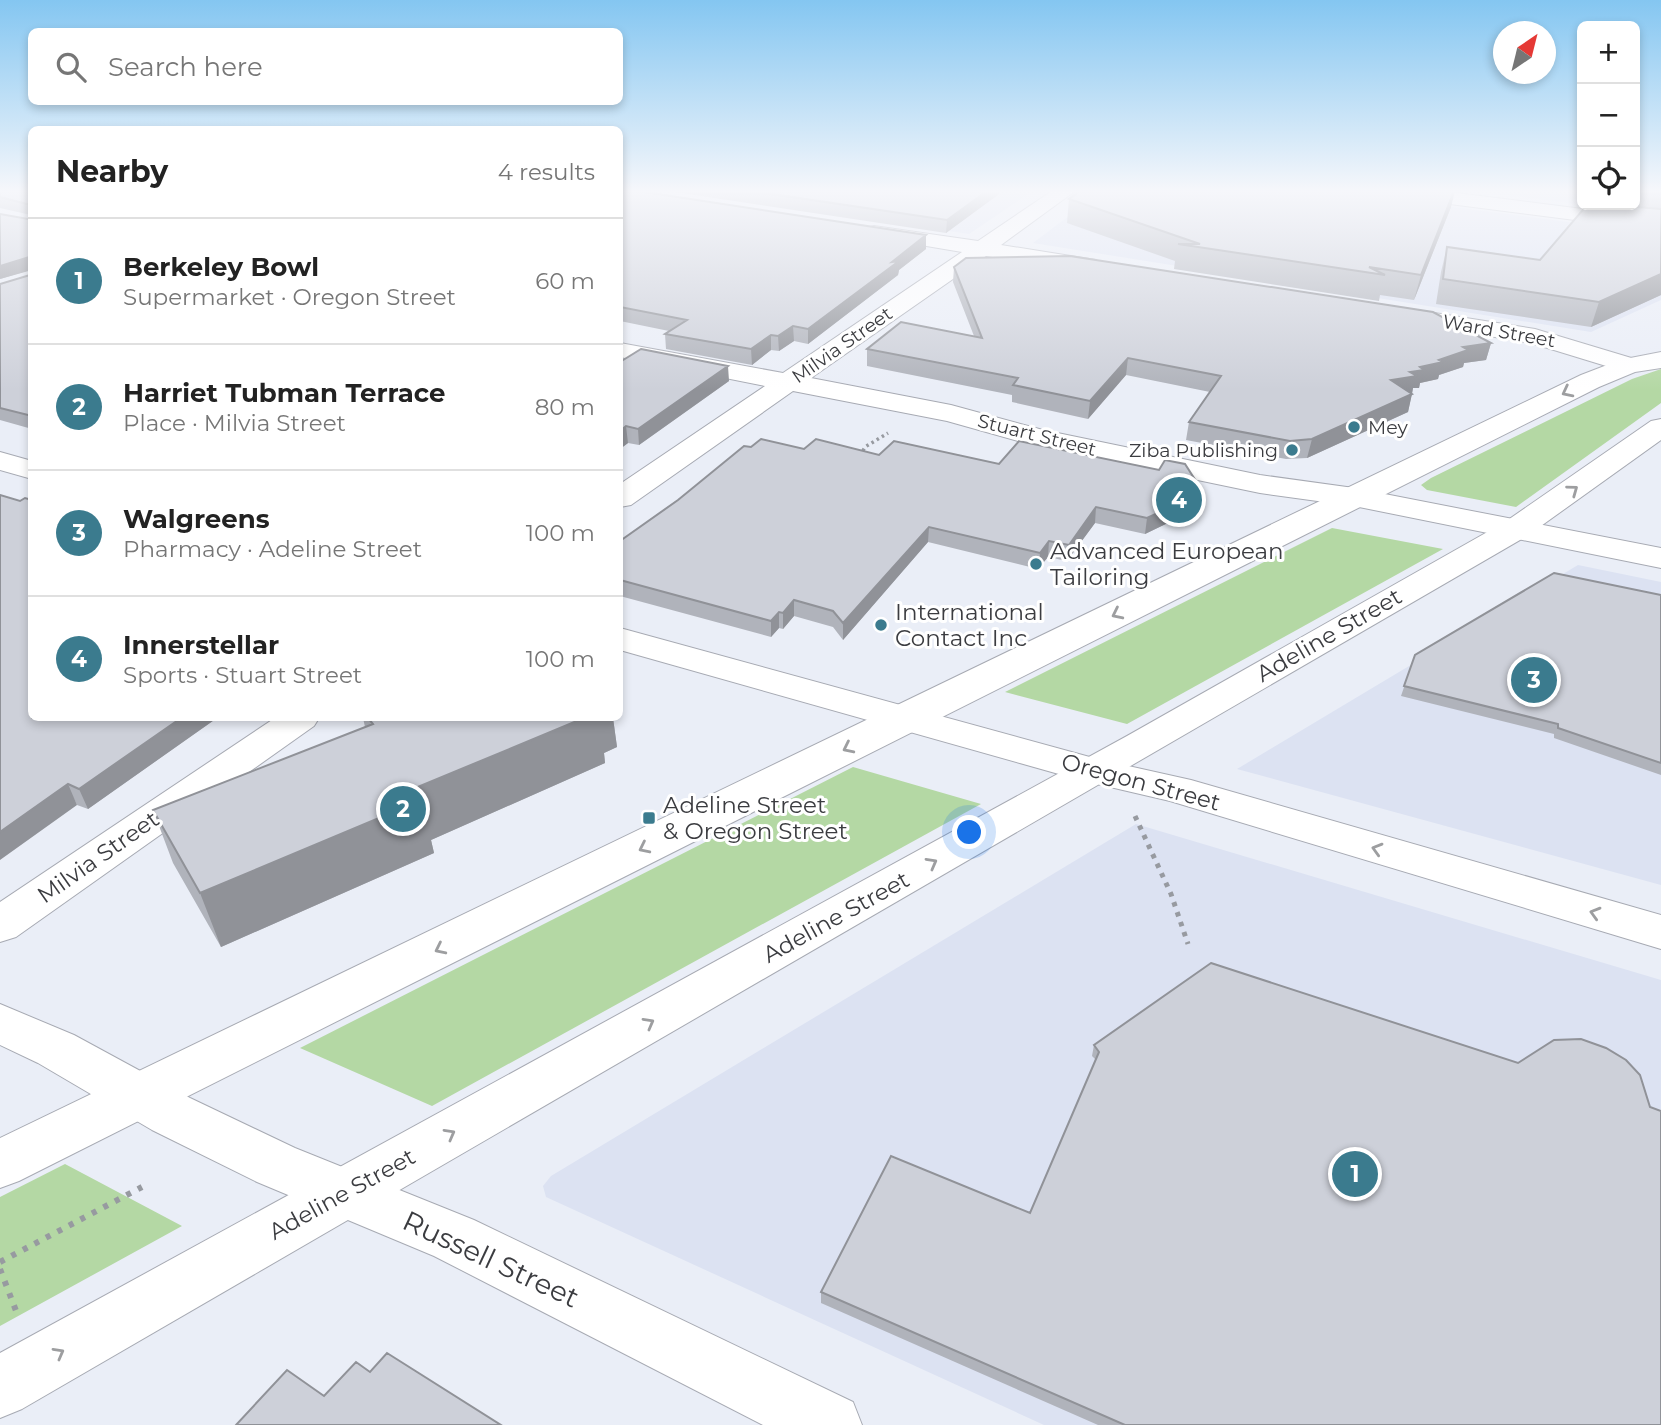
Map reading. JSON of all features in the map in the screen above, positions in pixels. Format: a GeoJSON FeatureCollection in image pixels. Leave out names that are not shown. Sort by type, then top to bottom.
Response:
{"type":"FeatureCollection","features":[{"type":"Feature","properties":{"kind":"street","name":"Milvia Street"},"geometry":{"type":"LineString","coordinates":[[623,496],[967,258]]}},
{"type":"Feature","properties":{"kind":"street"},"geometry":{"type":"LineString","coordinates":[[1041,258],[1107,268]]}},
{"type":"Feature","properties":{"kind":"street","name":"Ward Street"},"geometry":{"type":"LineString","coordinates":[[1386,312],[1535,336],[1629,365]]}},
{"type":"Feature","properties":{"kind":"street","name":"Stuart Street"},"geometry":{"type":"LineString","coordinates":[[623,351],[951,413],[1039,438],[1259,484],[1354,497],[1661,558]]}},
{"type":"Feature","properties":{"kind":"street"},"geometry":{"type":"LineString","coordinates":[[0,1164],[1590,381],[1629,365],[1661,360]]}},
{"type":"Feature","properties":{"kind":"street","name":"Adeline Street"},"geometry":{"type":"LineString","coordinates":[[0,1387],[1094,771],[1516,528],[1661,427]]}},
{"type":"Feature","properties":{"kind":"street"},"geometry":{"type":"LineString","coordinates":[[0,461],[28,469]]}},
{"type":"Feature","properties":{"kind":"street","name":"Oregon Street"},"geometry":{"type":"LineString","coordinates":[[623,640],[1094,771],[1176,789],[1661,932]]}},
{"type":"Feature","properties":{"kind":"street","name":"Milvia Street"},"geometry":{"type":"LineString","coordinates":[[0,925],[296,721]]}},
{"type":"Feature","properties":{"kind":"street","name":"Russell Street"},"geometry":{"type":"LineString","coordinates":[[0,1023],[56,1049],[140,1096],[276,1165],[454,1238],[830,1425]]}},
{"type":"Feature","properties":{"kind":"path"},"geometry":{"type":"LineString","coordinates":[[1134,813],[1171,894],[1188,944]]}},
{"type":"Feature","properties":{"kind":"path"},"geometry":{"type":"LineString","coordinates":[[0,1262],[142,1187]]}},
{"type":"Feature","properties":{"kind":"path"},"geometry":{"type":"LineString","coordinates":[[0,1269],[20,1321]]}},
{"type":"Feature","properties":{"kind":"shaded area"},"geometry":{"type":"Polygon","coordinates":[[[1124,258],[1661,258],[1661,300],[1591,332],[1124,258]]]}},
{"type":"Feature","properties":{"kind":"shaded area"},"geometry":{"type":"Polygon","coordinates":[[[1578,565],[1661,582],[1661,885],[1237,769],[1578,565]]]}},
{"type":"Feature","properties":{"kind":"shaded area"},"geometry":{"type":"Polygon","coordinates":[[[1136,824],[1661,980],[1661,1425],[1044,1425],[546,1197],[543,1186],[551,1176],[1136,824]]]}},
{"type":"Feature","properties":{"kind":"green space"},"geometry":{"type":"Polygon","coordinates":[[[1661,369],[1661,403],[1516,507],[1427,490],[1421,485],[1632,379],[1661,369]]]}},
{"type":"Feature","properties":{"kind":"green space"},"geometry":{"type":"Polygon","coordinates":[[[1332,528],[1443,549],[1127,724],[1005,692],[1332,528]]]}},
{"type":"Feature","properties":{"kind":"green space"},"geometry":{"type":"Polygon","coordinates":[[[853,767],[981,804],[432,1106],[300,1048],[853,767]]]}},
{"type":"Feature","properties":{"kind":"green space"},"geometry":{"type":"Polygon","coordinates":[[[65,1164],[182,1226],[0,1326],[0,1197],[65,1164]]]}},
{"type":"Feature","properties":{"kind":"building"},"geometry":{"type":"Polygon","coordinates":[[[0,258],[27,258],[0,266],[0,258]]]}},
{"type":"Feature","properties":{"kind":"building"},"geometry":{"type":"Polygon","coordinates":[[[623,258],[898,258],[892,262],[899,261],[808,329],[793,326],[778,336],[771,335],[751,349],[665,334],[687,320],[623,308],[623,258]]]}},
{"type":"Feature","properties":{"kind":"building"},"geometry":{"type":"Polygon","coordinates":[[[966,258],[1080,258],[1433,312],[1491,343],[1463,347],[1468,350],[1439,360],[1443,362],[1420,367],[1424,370],[1410,372],[1417,376],[1391,380],[1412,394],[1312,439],[1290,441],[1189,422],[1221,376],[1128,358],[1090,401],[1013,385],[1018,378],[867,349],[901,322],[982,338],[954,267],[966,258]]]}},
{"type":"Feature","properties":{"kind":"building"},"geometry":{"type":"Polygon","coordinates":[[[1268,258],[1428,258],[1421,275],[1369,267],[1385,275],[1268,258]]]}},
{"type":"Feature","properties":{"kind":"building"},"geometry":{"type":"Polygon","coordinates":[[[1446,258],[1540,260],[1542,258],[1661,258],[1661,274],[1599,302],[1443,279],[1446,258]]]}},
{"type":"Feature","properties":{"kind":"building"},"geometry":{"type":"Polygon","coordinates":[[[28,276],[28,415],[0,408],[0,284],[28,276]]]}},
{"type":"Feature","properties":{"kind":"building"},"geometry":{"type":"Polygon","coordinates":[[[641,349],[728,366],[638,429],[626,426],[623,428],[623,360],[641,349]]]}},
{"type":"Feature","properties":{"kind":"building"},"geometry":{"type":"Polygon","coordinates":[[[761,439],[804,449],[816,439],[879,455],[894,441],[999,464],[1019,441],[1159,470],[1165,460],[1185,464],[1203,492],[1147,518],[1096,507],[1069,545],[1049,541],[1040,553],[929,527],[843,623],[833,611],[794,600],[783,613],[779,612],[771,621],[623,581],[623,539],[678,500],[744,446],[751,447],[761,439]]]}},
{"type":"Feature","properties":{"kind":"building"},"geometry":{"type":"Polygon","coordinates":[[[0,495],[20,501],[28,499],[28,721],[177,721],[79,789],[68,784],[0,832],[0,495]]]}},
{"type":"Feature","properties":{"kind":"building"},"geometry":{"type":"Polygon","coordinates":[[[1554,573],[1661,595],[1661,763],[1558,728],[1558,724],[1404,686],[1415,655],[1554,573]]]}},
{"type":"Feature","properties":{"kind":"building"},"geometry":{"type":"Polygon","coordinates":[[[370,721],[577,721],[413,789],[422,800],[200,893],[153,810],[373,724],[370,721]]]}},
{"type":"Feature","properties":{"kind":"building"},"geometry":{"type":"Polygon","coordinates":[[[1211,963],[1518,1063],[1554,1040],[1581,1039],[1606,1048],[1626,1060],[1640,1075],[1650,1107],[1661,1111],[1661,1425],[1125,1425],[821,1292],[891,1156],[1030,1213],[1099,1052],[1094,1045],[1211,963]]]}},
{"type":"Feature","properties":{"kind":"building"},"geometry":{"type":"Polygon","coordinates":[[[387,1353],[501,1425],[236,1425],[287,1370],[324,1396],[356,1362],[370,1372],[387,1353]]]}},
{"type":"Feature","properties":{"kind":"place","name":"Mey"},"geometry":{"type":"Point","coordinates":[1354,427]}},
{"type":"Feature","properties":{"kind":"place","name":"Ziba Publishing"},"geometry":{"type":"Point","coordinates":[1292,450]}},
{"type":"Feature","properties":{"kind":"place","name":"Innerstellar"},"geometry":{"type":"Point","coordinates":[1179,500]}},
{"type":"Feature","properties":{"kind":"place","name":"Advanced European Tailoring"},"geometry":{"type":"Point","coordinates":[1036,564]}},
{"type":"Feature","properties":{"kind":"place","name":"International Contact Inc"},"geometry":{"type":"Point","coordinates":[881,625]}},
{"type":"Feature","properties":{"kind":"place","name":"Walgreens"},"geometry":{"type":"Point","coordinates":[1534,680]}},
{"type":"Feature","properties":{"kind":"place","name":"Harriet Tubman Terrace"},"geometry":{"type":"Point","coordinates":[403,809]}},
{"type":"Feature","properties":{"kind":"place","name":"Adeline Street & Oregon Street"},"geometry":{"type":"Point","coordinates":[649,818]}},
{"type":"Feature","properties":{"kind":"place","name":"Berkeley Bowl"},"geometry":{"type":"Point","coordinates":[1355,1174]}}]}
